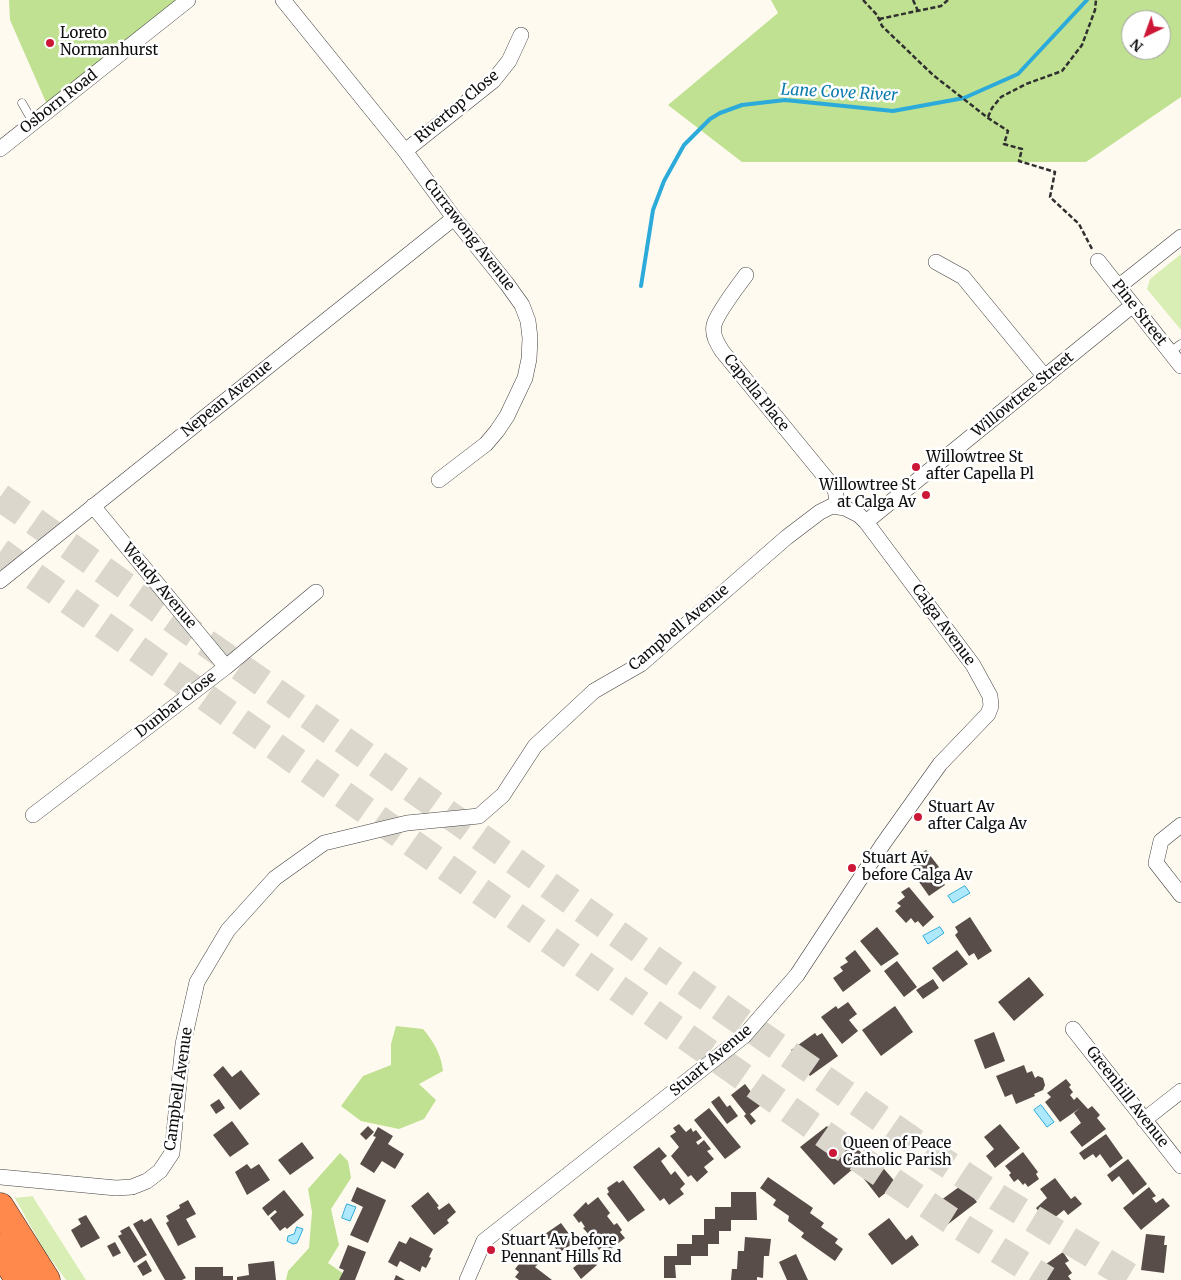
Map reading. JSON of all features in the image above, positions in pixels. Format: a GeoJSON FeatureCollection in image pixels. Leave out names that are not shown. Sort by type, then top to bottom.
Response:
{"type":"FeatureCollection","features":[{"type":"Feature","properties":{"kind":"highway"},"geometry":{"type":"LineString","coordinates":[[0,1207],[46,1280]]}},
{"type":"Feature","properties":{"kind":"highway"},"geometry":{"type":"LineString","coordinates":[[0,1248],[19,1280]]}},
{"type":"Feature","properties":{"kind":"street","name":"Osborn Road"},"geometry":{"type":"LineString","coordinates":[[0,148],[188,0]]}},
{"type":"Feature","properties":{"kind":"street","name":"Currawong Avenue"},"geometry":{"type":"LineString","coordinates":[[283,0],[405,151],[454,218],[522,305],[528,321],[530,338],[529,359],[525,378],[516,400],[497,431],[486,444],[439,480]]}},
{"type":"Feature","properties":{"kind":"street","name":"Rivertop Close"},"geometry":{"type":"LineString","coordinates":[[405,151],[493,81],[508,61],[521,35]]}},
{"type":"Feature","properties":{"kind":"street","name":"Nepean Avenue"},"geometry":{"type":"LineString","coordinates":[[0,581],[454,218]]}},
{"type":"Feature","properties":{"kind":"street"},"geometry":{"type":"LineString","coordinates":[[1118,287],[1181,237]]}},
{"type":"Feature","properties":{"kind":"street","name":"Pine Street"},"geometry":{"type":"LineString","coordinates":[[1098,261],[1133,305],[1176,348],[1181,366]]}},
{"type":"Feature","properties":{"kind":"street"},"geometry":{"type":"LineString","coordinates":[[936,262],[963,277],[1045,377]]}},
{"type":"Feature","properties":{"kind":"street","name":"Capella Place"},"geometry":{"type":"LineString","coordinates":[[746,274],[717,318],[714,331],[716,342],[835,489],[838,507]]}},
{"type":"Feature","properties":{"kind":"street","name":"Willowtree Street"},"geometry":{"type":"LineString","coordinates":[[866,522],[1133,305]]}},
{"type":"Feature","properties":{"kind":"street","name":"Wendy Avenue"},"geometry":{"type":"LineString","coordinates":[[93,506],[226,667]]}},
{"type":"Feature","properties":{"kind":"street","name":"Campbell Avenue"},"geometry":{"type":"LineString","coordinates":[[0,1177],[116,1188],[132,1187],[140,1184],[160,1171],[172,1153],[183,1044],[198,982],[228,930],[275,878],[324,842],[407,823],[479,816],[503,795],[535,746],[594,691],[641,664],[780,543],[820,512],[832,506],[838,507]]}},
{"type":"Feature","properties":{"kind":"street"},"geometry":{"type":"LineString","coordinates":[[838,507],[852,510],[866,522]]}},
{"type":"Feature","properties":{"kind":"street","name":"Calga Avenue"},"geometry":{"type":"LineString","coordinates":[[866,522],[973,665],[990,696],[991,706],[988,714],[971,731]]}},
{"type":"Feature","properties":{"kind":"street","name":"Dunbar Close"},"geometry":{"type":"LineString","coordinates":[[33,815],[226,667],[316,592]]}},
{"type":"Feature","properties":{"kind":"street","name":"Stuart Avenue"},"geometry":{"type":"LineString","coordinates":[[467,1280],[484,1241],[744,1036],[797,975],[912,801],[940,764],[971,731]]}},
{"type":"Feature","properties":{"kind":"street"},"geometry":{"type":"LineString","coordinates":[[1181,825],[1161,841],[1156,863],[1181,895]]}},
{"type":"Feature","properties":{"kind":"street","name":"Greenhill Avenue"},"geometry":{"type":"LineString","coordinates":[[1073,1029],[1181,1166]]}},
{"type":"Feature","properties":{"kind":"street"},"geometry":{"type":"LineString","coordinates":[[1144,1120],[1181,1091]]}},
{"type":"Feature","properties":{"kind":"lane"},"geometry":{"type":"LineString","coordinates":[[22,104],[33,122]]}},
{"type":"Feature","properties":{"kind":"path"},"geometry":{"type":"LineString","coordinates":[[863,0],[882,26],[933,75],[988,118],[1008,130],[1004,144],[1022,149],[1019,161],[1055,172],[1050,197],[1079,224],[1098,261]]}},
{"type":"Feature","properties":{"kind":"path"},"geometry":{"type":"LineString","coordinates":[[913,0],[918,11]]}},
{"type":"Feature","properties":{"kind":"path"},"geometry":{"type":"LineString","coordinates":[[879,20],[941,6],[948,0]]}},
{"type":"Feature","properties":{"kind":"path"},"geometry":{"type":"LineString","coordinates":[[988,118],[992,108],[1001,97],[1026,84],[1062,71],[1082,45],[1095,10],[1096,0]]}},
{"type":"Feature","properties":{"kind":"green space","name":"Loreto Normanhurst"},"geometry":{"type":"Polygon","coordinates":[[[9,0],[180,0],[49,109],[10,20],[9,0]]]}},
{"type":"Feature","properties":{"kind":"green space"},"geometry":{"type":"Polygon","coordinates":[[[771,0],[1181,0],[1181,97],[1086,162],[742,162],[668,105],[778,13],[771,0]]]}},
{"type":"Feature","properties":{"kind":"green space"},"geometry":{"type":"Polygon","coordinates":[[[1181,254],[1181,330],[1147,289],[1150,279],[1181,254]]]}},
{"type":"Feature","properties":{"kind":"green space"},"geometry":{"type":"Polygon","coordinates":[[[396,1026],[423,1029],[436,1048],[441,1059],[443,1071],[419,1084],[436,1100],[424,1119],[399,1129],[361,1121],[341,1106],[363,1076],[391,1065],[391,1044],[396,1026]]]}},
{"type":"Feature","properties":{"kind":"green space"},"geometry":{"type":"Polygon","coordinates":[[[340,1153],[348,1161],[351,1178],[331,1209],[339,1245],[328,1263],[353,1280],[286,1280],[288,1271],[309,1248],[312,1212],[308,1189],[340,1153]]]}},
{"type":"Feature","properties":{"kind":"green space"},"geometry":{"type":"Polygon","coordinates":[[[33,1196],[86,1280],[66,1280],[44,1250],[15,1198],[33,1196]]]}},
{"type":"Feature","properties":{"kind":"water"},"geometry":{"type":"Polygon","coordinates":[[[965,886],[970,893],[953,903],[948,896],[965,886]]]}},
{"type":"Feature","properties":{"kind":"water"},"geometry":{"type":"Polygon","coordinates":[[[940,927],[944,933],[928,944],[923,936],[940,927]]]}},
{"type":"Feature","properties":{"kind":"water"},"geometry":{"type":"Polygon","coordinates":[[[1041,1105],[1054,1122],[1047,1127],[1034,1110],[1041,1105]]]}},
{"type":"Feature","properties":{"kind":"water"},"geometry":{"type":"Polygon","coordinates":[[[347,1204],[356,1207],[350,1221],[342,1218],[347,1204]]]}},
{"type":"Feature","properties":{"kind":"water"},"geometry":{"type":"Polygon","coordinates":[[[297,1227],[303,1229],[297,1243],[293,1244],[287,1241],[288,1236],[294,1234],[297,1227]]]}},
{"type":"Feature","properties":{"kind":"building"},"geometry":{"type":"Polygon","coordinates":[[[926,850],[939,867],[934,870],[945,885],[929,896],[917,879],[921,876],[910,861],[926,850]]]}},
{"type":"Feature","properties":{"kind":"building"},"geometry":{"type":"Polygon","coordinates":[[[909,887],[934,917],[923,927],[918,921],[915,923],[911,918],[906,923],[895,911],[901,906],[897,903],[905,897],[901,892],[909,887]]]}},
{"type":"Feature","properties":{"kind":"building"},"geometry":{"type":"Polygon","coordinates":[[[970,917],[992,951],[978,960],[974,953],[969,956],[955,935],[958,932],[955,927],[970,917]]]}},
{"type":"Feature","properties":{"kind":"building"},"geometry":{"type":"Polygon","coordinates":[[[877,927],[899,954],[881,966],[860,941],[877,927]]]}},
{"type":"Feature","properties":{"kind":"building"},"geometry":{"type":"Polygon","coordinates":[[[855,950],[871,971],[843,992],[833,978],[843,971],[840,967],[848,962],[845,958],[855,950]]]}},
{"type":"Feature","properties":{"kind":"building"},"geometry":{"type":"Polygon","coordinates":[[[957,950],[968,964],[943,982],[932,968],[957,950]]]}},
{"type":"Feature","properties":{"kind":"building"},"geometry":{"type":"Polygon","coordinates":[[[897,961],[917,987],[904,997],[884,971],[897,961]]]}},
{"type":"Feature","properties":{"kind":"building"},"geometry":{"type":"Polygon","coordinates":[[[1029,977],[1044,995],[1014,1021],[998,1002],[1029,977]]]}},
{"type":"Feature","properties":{"kind":"building"},"geometry":{"type":"Polygon","coordinates":[[[933,979],[939,988],[923,999],[916,990],[933,979]]]}},
{"type":"Feature","properties":{"kind":"building"},"geometry":{"type":"Polygon","coordinates":[[[848,1002],[857,1014],[849,1020],[858,1031],[842,1044],[821,1017],[836,1006],[838,1009],[848,1002]]]}},
{"type":"Feature","properties":{"kind":"building"},"geometry":{"type":"Polygon","coordinates":[[[895,1006],[913,1032],[881,1056],[862,1030],[895,1006]]]}},
{"type":"Feature","properties":{"kind":"building"},"geometry":{"type":"Polygon","coordinates":[[[994,1032],[1005,1061],[985,1069],[974,1040],[994,1032]]]}},
{"type":"Feature","properties":{"kind":"building"},"geometry":{"type":"Polygon","coordinates":[[[815,1033],[817,1036],[822,1033],[838,1056],[810,1076],[791,1050],[815,1033]]]}},
{"type":"Feature","properties":{"kind":"building"},"geometry":{"type":"Polygon","coordinates":[[[1024,1065],[1027,1073],[1032,1071],[1035,1078],[1038,1076],[1043,1078],[1045,1085],[1043,1090],[1034,1094],[1035,1096],[1016,1104],[1012,1094],[1005,1097],[996,1076],[1024,1065]]]}},
{"type":"Feature","properties":{"kind":"building"},"geometry":{"type":"Polygon","coordinates":[[[223,1066],[232,1077],[241,1070],[260,1094],[240,1110],[213,1075],[223,1066]]]}},
{"type":"Feature","properties":{"kind":"building"},"geometry":{"type":"Polygon","coordinates":[[[1066,1079],[1071,1085],[1069,1087],[1073,1092],[1070,1095],[1074,1100],[1077,1097],[1088,1109],[1092,1106],[1100,1115],[1097,1118],[1106,1129],[1082,1147],[1070,1132],[1081,1123],[1074,1113],[1080,1108],[1060,1122],[1045,1102],[1051,1097],[1047,1093],[1066,1079]]]}},
{"type":"Feature","properties":{"kind":"building"},"geometry":{"type":"Polygon","coordinates":[[[745,1084],[761,1105],[750,1114],[756,1121],[751,1125],[744,1116],[746,1114],[731,1095],[745,1084]]]}},
{"type":"Feature","properties":{"kind":"building"},"geometry":{"type":"Polygon","coordinates":[[[719,1096],[727,1107],[730,1105],[738,1116],[727,1124],[711,1102],[719,1096]]]}},
{"type":"Feature","properties":{"kind":"building"},"geometry":{"type":"Polygon","coordinates":[[[219,1099],[225,1108],[216,1114],[210,1105],[219,1099]]]}},
{"type":"Feature","properties":{"kind":"building"},"geometry":{"type":"Polygon","coordinates":[[[709,1108],[741,1147],[725,1159],[694,1120],[709,1108]]]}},
{"type":"Feature","properties":{"kind":"building"},"geometry":{"type":"Polygon","coordinates":[[[232,1121],[249,1144],[230,1157],[213,1135],[232,1121]]]}},
{"type":"Feature","properties":{"kind":"building"},"geometry":{"type":"Polygon","coordinates":[[[679,1124],[686,1132],[691,1128],[693,1132],[696,1130],[702,1138],[696,1142],[698,1145],[704,1140],[711,1149],[707,1151],[714,1159],[704,1167],[708,1172],[697,1182],[691,1175],[688,1177],[671,1156],[679,1147],[670,1136],[676,1132],[673,1128],[679,1124]]]}},
{"type":"Feature","properties":{"kind":"building"},"geometry":{"type":"Polygon","coordinates":[[[1000,1124],[1020,1148],[995,1168],[986,1156],[994,1149],[984,1137],[1000,1124]]]}},
{"type":"Feature","properties":{"kind":"building"},"geometry":{"type":"Polygon","coordinates":[[[368,1126],[374,1132],[366,1140],[360,1134],[368,1126]]]}},
{"type":"Feature","properties":{"kind":"building","name":"Queen of Peace Catholic Parish"},"geometry":{"type":"Polygon","coordinates":[[[827,1126],[833,1133],[841,1130],[866,1158],[834,1185],[800,1147],[827,1126]]]}},
{"type":"Feature","properties":{"kind":"building"},"geometry":{"type":"Polygon","coordinates":[[[378,1127],[393,1136],[388,1144],[404,1154],[395,1169],[382,1161],[374,1173],[360,1164],[376,1137],[373,1136],[378,1127]]]}},
{"type":"Feature","properties":{"kind":"building"},"geometry":{"type":"Polygon","coordinates":[[[1106,1134],[1123,1158],[1110,1168],[1100,1154],[1096,1158],[1093,1154],[1084,1160],[1079,1153],[1106,1134]]]}},
{"type":"Feature","properties":{"kind":"building"},"geometry":{"type":"Polygon","coordinates":[[[302,1142],[314,1158],[290,1175],[278,1160],[302,1142]]]}},
{"type":"Feature","properties":{"kind":"building"},"geometry":{"type":"Polygon","coordinates":[[[659,1147],[667,1156],[661,1161],[671,1175],[675,1171],[685,1184],[680,1189],[684,1194],[669,1205],[664,1198],[660,1201],[633,1167],[659,1147]]]}},
{"type":"Feature","properties":{"kind":"building"},"geometry":{"type":"Polygon","coordinates":[[[1023,1152],[1038,1172],[1036,1174],[1039,1179],[1028,1187],[1025,1183],[1023,1185],[1018,1179],[1014,1182],[1009,1175],[1011,1173],[1005,1166],[1023,1152]]]}},
{"type":"Feature","properties":{"kind":"building"},"geometry":{"type":"Polygon","coordinates":[[[872,1155],[897,1184],[879,1198],[857,1170],[872,1155]]]}},
{"type":"Feature","properties":{"kind":"building"},"geometry":{"type":"Polygon","coordinates":[[[1128,1159],[1147,1184],[1133,1195],[1119,1176],[1112,1182],[1107,1175],[1128,1159]]]}},
{"type":"Feature","properties":{"kind":"building"},"geometry":{"type":"Polygon","coordinates":[[[247,1164],[251,1169],[259,1164],[270,1180],[247,1195],[235,1172],[247,1164]]]}},
{"type":"Feature","properties":{"kind":"building"},"geometry":{"type":"Polygon","coordinates":[[[768,1177],[813,1208],[810,1213],[824,1223],[821,1227],[838,1239],[835,1243],[843,1249],[835,1261],[801,1237],[804,1233],[788,1221],[789,1216],[773,1205],[776,1200],[760,1188],[768,1177]]]}},
{"type":"Feature","properties":{"kind":"building"},"geometry":{"type":"Polygon","coordinates":[[[1055,1178],[1071,1199],[1075,1196],[1082,1204],[1068,1215],[1064,1210],[1048,1223],[1036,1208],[1047,1198],[1040,1189],[1055,1178]]]}},
{"type":"Feature","properties":{"kind":"building"},"geometry":{"type":"Polygon","coordinates":[[[623,1180],[645,1210],[628,1222],[607,1194],[609,1192],[607,1188],[617,1181],[619,1183],[623,1180]]]}},
{"type":"Feature","properties":{"kind":"building"},"geometry":{"type":"Polygon","coordinates":[[[963,1184],[977,1202],[947,1225],[933,1206],[963,1184]]]}},
{"type":"Feature","properties":{"kind":"building"},"geometry":{"type":"Polygon","coordinates":[[[357,1187],[386,1200],[368,1243],[350,1235],[363,1207],[351,1201],[357,1187]]]}},
{"type":"Feature","properties":{"kind":"building"},"geometry":{"type":"Polygon","coordinates":[[[1149,1187],[1156,1196],[1152,1198],[1156,1203],[1163,1198],[1170,1206],[1141,1230],[1123,1208],[1149,1187]]]}},
{"type":"Feature","properties":{"kind":"building"},"geometry":{"type":"Polygon","coordinates":[[[284,1190],[304,1215],[287,1229],[285,1227],[280,1231],[270,1218],[277,1212],[275,1210],[268,1216],[262,1208],[284,1190]]]}},
{"type":"Feature","properties":{"kind":"building"},"geometry":{"type":"Polygon","coordinates":[[[428,1192],[439,1206],[437,1207],[439,1210],[449,1203],[456,1212],[447,1220],[449,1223],[434,1235],[411,1206],[428,1192]]]}},
{"type":"Feature","properties":{"kind":"building"},"geometry":{"type":"Polygon","coordinates":[[[731,1192],[756,1192],[757,1220],[731,1220],[731,1231],[719,1231],[719,1244],[708,1244],[708,1256],[691,1256],[691,1265],[675,1265],[676,1278],[664,1278],[664,1256],[677,1256],[677,1244],[692,1244],[692,1235],[704,1235],[704,1219],[715,1219],[715,1207],[731,1207],[731,1192]]]}},
{"type":"Feature","properties":{"kind":"building"},"geometry":{"type":"Polygon","coordinates":[[[598,1197],[610,1213],[607,1216],[614,1225],[617,1223],[622,1230],[620,1232],[625,1238],[607,1252],[602,1247],[599,1250],[592,1241],[599,1236],[596,1233],[591,1237],[583,1228],[585,1227],[581,1221],[579,1223],[573,1215],[586,1202],[588,1205],[598,1197]]]}},
{"type":"Feature","properties":{"kind":"building"},"geometry":{"type":"Polygon","coordinates":[[[188,1200],[196,1214],[186,1219],[196,1237],[178,1246],[166,1223],[169,1221],[166,1216],[180,1208],[179,1205],[188,1200]]]}},
{"type":"Feature","properties":{"kind":"building"},"geometry":{"type":"Polygon","coordinates":[[[86,1215],[100,1238],[81,1248],[71,1230],[81,1224],[78,1219],[86,1215]]]}},
{"type":"Feature","properties":{"kind":"building"},"geometry":{"type":"Polygon","coordinates":[[[151,1218],[186,1278],[182,1280],[165,1280],[133,1224],[142,1219],[144,1222],[151,1218]]]}},
{"type":"Feature","properties":{"kind":"building"},"geometry":{"type":"Polygon","coordinates":[[[889,1218],[906,1240],[912,1235],[919,1245],[892,1265],[868,1234],[889,1218]]]}},
{"type":"Feature","properties":{"kind":"building"},"geometry":{"type":"Polygon","coordinates":[[[561,1223],[572,1238],[569,1240],[572,1244],[559,1253],[545,1234],[561,1223]]]}},
{"type":"Feature","properties":{"kind":"building"},"geometry":{"type":"Polygon","coordinates":[[[129,1226],[147,1255],[134,1263],[118,1236],[122,1234],[120,1231],[129,1226]]]}},
{"type":"Feature","properties":{"kind":"building"},"geometry":{"type":"Polygon","coordinates":[[[1146,1234],[1165,1236],[1164,1245],[1167,1245],[1164,1273],[1141,1270],[1146,1234]]]}},
{"type":"Feature","properties":{"kind":"building"},"geometry":{"type":"Polygon","coordinates":[[[410,1237],[433,1249],[426,1268],[422,1266],[420,1272],[400,1261],[397,1267],[388,1262],[399,1241],[406,1244],[410,1237]]]}},
{"type":"Feature","properties":{"kind":"building"},"geometry":{"type":"Polygon","coordinates":[[[745,1237],[771,1239],[769,1256],[764,1256],[763,1278],[757,1277],[757,1280],[731,1280],[732,1269],[737,1269],[738,1251],[744,1251],[745,1237]]]}},
{"type":"Feature","properties":{"kind":"building"},"geometry":{"type":"Polygon","coordinates":[[[115,1242],[121,1253],[113,1257],[107,1246],[115,1242]]]}},
{"type":"Feature","properties":{"kind":"building"},"geometry":{"type":"Polygon","coordinates":[[[348,1245],[366,1252],[355,1280],[339,1280],[344,1270],[339,1268],[348,1245]]]}},
{"type":"Feature","properties":{"kind":"building"},"geometry":{"type":"Polygon","coordinates":[[[1063,1252],[1069,1261],[1065,1263],[1072,1273],[1068,1276],[1071,1280],[1047,1280],[1039,1269],[1063,1252]]]}},
{"type":"Feature","properties":{"kind":"building"},"geometry":{"type":"Polygon","coordinates":[[[796,1254],[808,1280],[787,1280],[779,1262],[796,1254]]]}},
{"type":"Feature","properties":{"kind":"building"},"geometry":{"type":"Polygon","coordinates":[[[526,1255],[538,1264],[535,1267],[552,1280],[519,1280],[515,1277],[519,1272],[515,1269],[526,1255]]]}},
{"type":"Feature","properties":{"kind":"building"},"geometry":{"type":"Polygon","coordinates":[[[589,1255],[597,1265],[581,1279],[573,1268],[589,1255]]]}},
{"type":"Feature","properties":{"kind":"building"},"geometry":{"type":"Polygon","coordinates":[[[146,1260],[152,1271],[143,1276],[137,1266],[146,1260]]]}},
{"type":"Feature","properties":{"kind":"building"},"geometry":{"type":"Polygon","coordinates":[[[274,1261],[276,1280],[237,1280],[237,1277],[249,1275],[248,1264],[274,1261]]]}},
{"type":"Feature","properties":{"kind":"building"},"geometry":{"type":"Polygon","coordinates":[[[195,1267],[223,1267],[223,1276],[233,1276],[233,1280],[195,1280],[195,1267]]]}},
{"type":"Feature","properties":{"kind":"building"},"geometry":{"type":"Polygon","coordinates":[[[396,1275],[405,1280],[394,1280],[396,1275]]]}},
{"type":"Feature","properties":{"kind":"waterway","name":"Lane Cove River"},"geometry":{"type":"LineString","coordinates":[[641,286],[653,210],[664,181],[684,145],[710,119],[742,105],[785,100],[893,111],[964,98],[1018,74],[1087,0]]}},
{"type":"Feature","properties":{"kind":"tunnel"},"geometry":{"type":"LineString","coordinates":[[0,497],[926,1150],[997,1197],[1135,1280]]}},
{"type":"Feature","properties":{"kind":"tunnel"},"geometry":{"type":"LineString","coordinates":[[0,552],[858,1158],[950,1220],[1047,1280]]}},
{"type":"Feature","properties":{"kind":"place","name":"Loreto Normanhurst"},"geometry":{"type":"Point","coordinates":[50,43]}},
{"type":"Feature","properties":{"kind":"place","name":"Willowtree St after Capella Pl"},"geometry":{"type":"Point","coordinates":[916,467]}},
{"type":"Feature","properties":{"kind":"place","name":"Willowtree St at Calga Av"},"geometry":{"type":"Point","coordinates":[926,495]}},
{"type":"Feature","properties":{"kind":"place","name":"Stuart Av after Calga Av"},"geometry":{"type":"Point","coordinates":[918,817]}},
{"type":"Feature","properties":{"kind":"place","name":"Stuart Av before Calga Av"},"geometry":{"type":"Point","coordinates":[852,868]}},
{"type":"Feature","properties":{"kind":"place","name":"Queen of Peace Catholic Parish"},"geometry":{"type":"Point","coordinates":[833,1153]}},
{"type":"Feature","properties":{"kind":"place","name":"Stuart Av before Pennant Hills Rd"},"geometry":{"type":"Point","coordinates":[491,1250]}}]}
